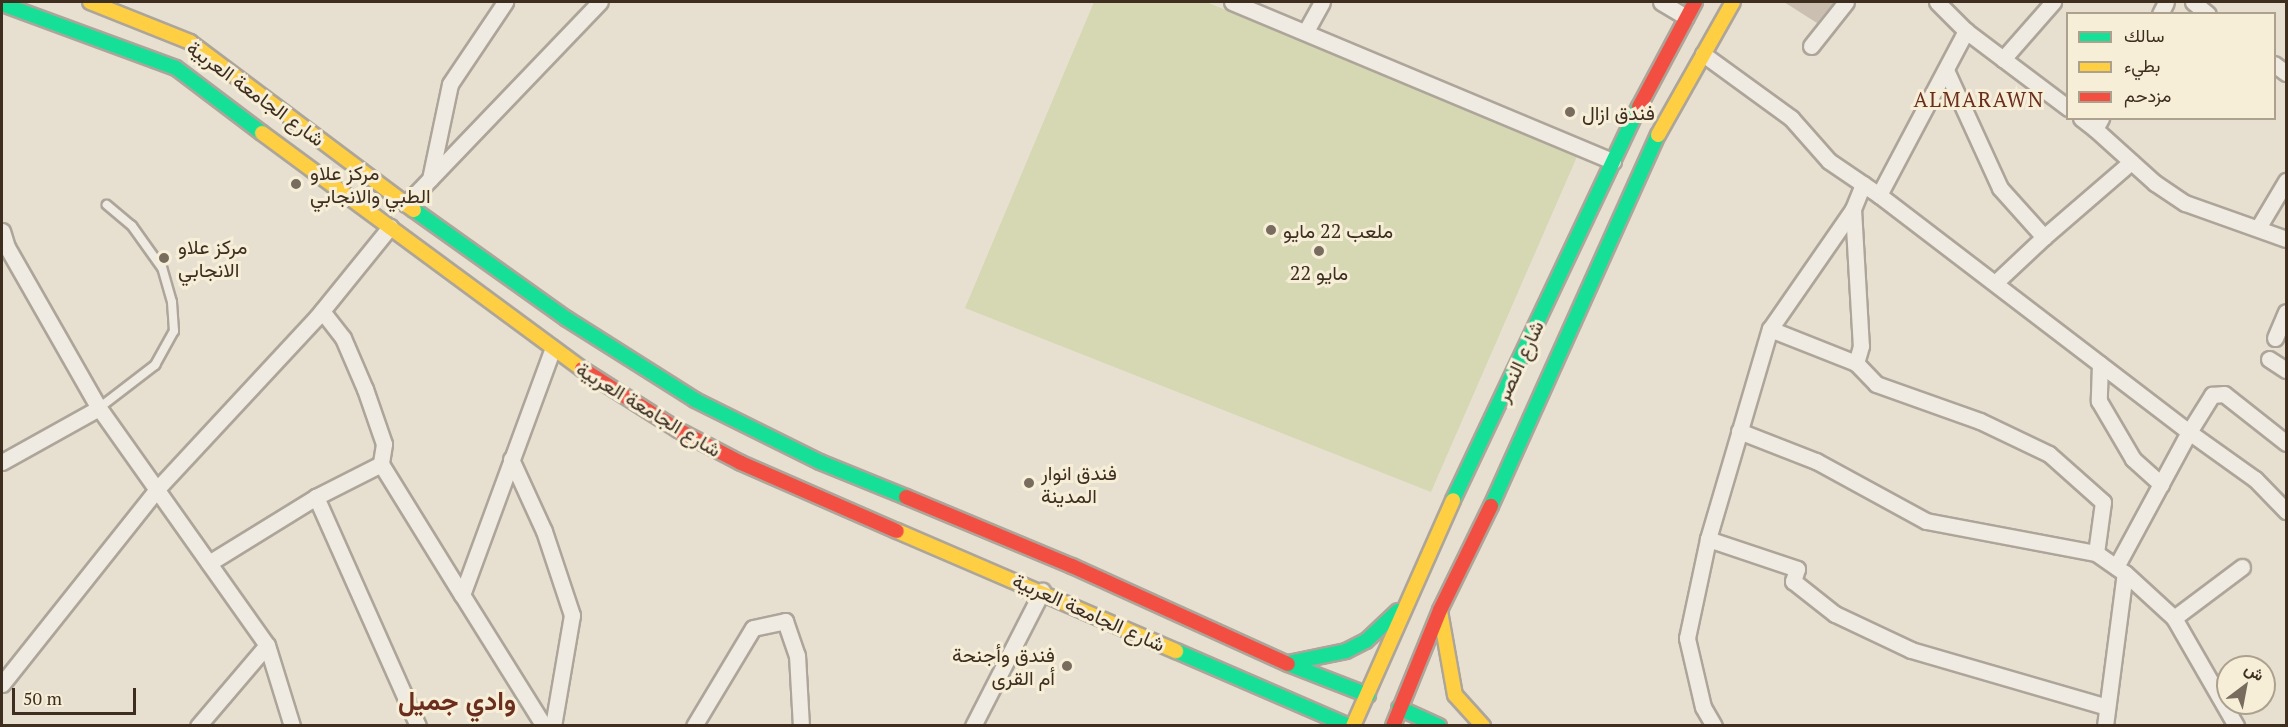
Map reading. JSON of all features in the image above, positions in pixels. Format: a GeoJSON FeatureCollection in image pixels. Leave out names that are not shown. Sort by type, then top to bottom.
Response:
{"type":"FeatureCollection","features":[{"type":"Feature","properties":{"kind":"main road","name":"شارع الجامعة العربية"},"geometry":{"type":"LineString","coordinates":[[90,2],[190,42],[406,204],[567,319],[695,400],[820,462],[1072,566],[1286,663],[1368,694]]}},
{"type":"Feature","properties":{"kind":"main road","name":"شارع النصر"},"geometry":{"type":"LineString","coordinates":[[1351,726],[1368,694],[1452,502],[1613,161],[1695,2]]}},
{"type":"Feature","properties":{"kind":"main road","name":"شارع النصر"},"geometry":{"type":"LineString","coordinates":[[1393,726],[1440,610],[1486,515],[1656,138],[1733,2]]}},
{"type":"Feature","properties":{"kind":"main road","name":"شارع الجامعة العربية"},"geometry":{"type":"LineString","coordinates":[[2,4],[176,68],[552,350],[678,430],[741,462],[1351,726]]}},
{"type":"Feature","properties":{"kind":"main road"},"geometry":{"type":"LineString","coordinates":[[1472,460],[1485,476],[1504,475]]}},
{"type":"Feature","properties":{"kind":"main road"},"geometry":{"type":"LineString","coordinates":[[1452,502],[1471,503],[1486,515]]}},
{"type":"Feature","properties":{"kind":"main road"},"geometry":{"type":"LineString","coordinates":[[1286,663],[1346,651],[1366,641],[1393,620],[1414,587]]}},
{"type":"Feature","properties":{"kind":"main road"},"geometry":{"type":"LineString","coordinates":[[1440,610],[1455,695],[1483,726]]}},
{"type":"Feature","properties":{"kind":"main road"},"geometry":{"type":"LineString","coordinates":[[1272,692],[1319,726]]}},
{"type":"Feature","properties":{"kind":"main road"},"geometry":{"type":"LineString","coordinates":[[1399,708],[1439,726]]}},
{"type":"Feature","properties":{"kind":"street"},"geometry":{"type":"LineString","coordinates":[[430,180],[450,84],[506,2]]}},
{"type":"Feature","properties":{"kind":"street"},"geometry":{"type":"LineString","coordinates":[[406,204],[600,2]]}},
{"type":"Feature","properties":{"kind":"street"},"geometry":{"type":"LineString","coordinates":[[1232,2],[1613,161]]}},
{"type":"Feature","properties":{"kind":"street"},"geometry":{"type":"LineString","coordinates":[[1306,31],[1322,2]]}},
{"type":"Feature","properties":{"kind":"street"},"geometry":{"type":"LineString","coordinates":[[1661,2],[1686,17]]}},
{"type":"Feature","properties":{"kind":"street"},"geometry":{"type":"LineString","coordinates":[[1811,46],[1846,2]]}},
{"type":"Feature","properties":{"kind":"street"},"geometry":{"type":"LineString","coordinates":[[1937,2],[1966,31],[2066,107]]}},
{"type":"Feature","properties":{"kind":"street"},"geometry":{"type":"LineString","coordinates":[[2002,59],[2053,2]]}},
{"type":"Feature","properties":{"kind":"street"},"geometry":{"type":"LineString","coordinates":[[2193,2],[2206,12]]}},
{"type":"Feature","properties":{"kind":"street"},"geometry":{"type":"LineString","coordinates":[[1880,195],[1966,31]]}},
{"type":"Feature","properties":{"kind":"street"},"geometry":{"type":"LineString","coordinates":[[1703,54],[1791,118],[1829,161],[1880,195],[2189,432],[2254,479],[2286,511]]}},
{"type":"Feature","properties":{"kind":"street"},"geometry":{"type":"LineString","coordinates":[[1946,70],[2000,188],[2044,237]]}},
{"type":"Feature","properties":{"kind":"street"},"geometry":{"type":"LineString","coordinates":[[2098,124],[2131,162],[2185,203],[2286,238]]}},
{"type":"Feature","properties":{"kind":"street"},"geometry":{"type":"LineString","coordinates":[[1995,284],[2044,237],[2131,162]]}},
{"type":"Feature","properties":{"kind":"street"},"geometry":{"type":"LineString","coordinates":[[2258,228],[2286,181]]}},
{"type":"Feature","properties":{"kind":"street"},"geometry":{"type":"LineString","coordinates":[[1714,726],[1703,707],[1687,638],[1708,539],[1770,329],[1853,208],[1863,184]]}},
{"type":"Feature","properties":{"kind":"street"},"geometry":{"type":"LineString","coordinates":[[1853,208],[1861,346],[1856,363]]}},
{"type":"Feature","properties":{"kind":"street"},"geometry":{"type":"LineString","coordinates":[[2,684],[158,488],[322,311],[390,227]]}},
{"type":"Feature","properties":{"kind":"street"},"geometry":{"type":"LineString","coordinates":[[2,231],[7,247],[99,408],[158,488],[267,645],[292,726]]}},
{"type":"Feature","properties":{"kind":"street"},"geometry":{"type":"LineString","coordinates":[[322,311],[343,338],[364,389],[384,444],[381,464],[544,726]]}},
{"type":"Feature","properties":{"kind":"street"},"geometry":{"type":"LineString","coordinates":[[2275,338],[2286,312]]}},
{"type":"Feature","properties":{"kind":"street"},"geometry":{"type":"LineString","coordinates":[[1770,329],[1856,363],[1876,384],[1980,421],[2049,454],[2103,502],[2096,553]]}},
{"type":"Feature","properties":{"kind":"street"},"geometry":{"type":"LineString","coordinates":[[462,595],[552,350]]}},
{"type":"Feature","properties":{"kind":"street"},"geometry":{"type":"LineString","coordinates":[[2269,359],[2286,370]]}},
{"type":"Feature","properties":{"kind":"street"},"geometry":{"type":"LineString","coordinates":[[2100,364],[2099,401],[2133,459],[2161,484]]}},
{"type":"Feature","properties":{"kind":"street"},"geometry":{"type":"LineString","coordinates":[[2105,726],[2120,570],[2161,484],[2212,395],[2224,394],[2286,443]]}},
{"type":"Feature","properties":{"kind":"street"},"geometry":{"type":"LineString","coordinates":[[2,462],[99,408]]}},
{"type":"Feature","properties":{"kind":"street"},"geometry":{"type":"LineString","coordinates":[[1739,431],[1816,461],[1926,521],[2096,553],[2120,570],[2174,618],[2236,726]]}},
{"type":"Feature","properties":{"kind":"street"},"geometry":{"type":"LineString","coordinates":[[511,459],[544,531],[572,615],[553,726]]}},
{"type":"Feature","properties":{"kind":"street"},"geometry":{"type":"LineString","coordinates":[[209,563],[316,497],[381,464]]}},
{"type":"Feature","properties":{"kind":"street"},"geometry":{"type":"LineString","coordinates":[[316,497],[418,726]]}},
{"type":"Feature","properties":{"kind":"street"},"geometry":{"type":"LineString","coordinates":[[1708,539],[1797,569],[1793,582],[1835,614],[1911,650],[2107,707]]}},
{"type":"Feature","properties":{"kind":"street"},"geometry":{"type":"LineString","coordinates":[[2174,618],[2242,567]]}},
{"type":"Feature","properties":{"kind":"street"},"geometry":{"type":"LineString","coordinates":[[973,726],[1042,591]]}},
{"type":"Feature","properties":{"kind":"street"},"geometry":{"type":"LineString","coordinates":[[694,726],[753,628],[785,621],[797,655],[801,726]]}},
{"type":"Feature","properties":{"kind":"street"},"geometry":{"type":"LineString","coordinates":[[198,726],[267,645]]}},
{"type":"Feature","properties":{"kind":"lane"},"geometry":{"type":"LineString","coordinates":[[99,408],[155,365],[174,331],[172,302],[162,268],[132,226],[106,205]]}},
{"type":"Feature","properties":{"kind":"green space","name":"ملعب 22 مايو"},"geometry":{"type":"Polygon","coordinates":[[[1094,2],[1206,2],[1579,152],[1431,492],[965,308],[1094,2]]]}},
{"type":"Feature","properties":{"kind":"building"},"geometry":{"type":"Polygon","coordinates":[[[1784,2],[1834,2],[1817,23],[1784,2]]]}},
{"type":"Feature","properties":{"kind":"traffic: fast"},"geometry":{"type":"LineString","coordinates":[[2,4],[176,68],[262,133]]}},
{"type":"Feature","properties":{"kind":"traffic: fast"},"geometry":{"type":"LineString","coordinates":[[1453,500],[1639,107]]}},
{"type":"Feature","properties":{"kind":"traffic: fast"},"geometry":{"type":"LineString","coordinates":[[1491,506],[1658,135]]}},
{"type":"Feature","properties":{"kind":"traffic: fast"},"geometry":{"type":"LineString","coordinates":[[414,210],[567,319],[695,400],[820,462],[906,497]]}},
{"type":"Feature","properties":{"kind":"traffic: fast"},"geometry":{"type":"LineString","coordinates":[[1288,663],[1346,651],[1366,641],[1398,611]]}},
{"type":"Feature","properties":{"kind":"traffic: fast"},"geometry":{"type":"LineString","coordinates":[[1176,651],[1349,726]]}},
{"type":"Feature","properties":{"kind":"traffic: fast"},"geometry":{"type":"LineString","coordinates":[[1288,664],[1368,695]]}},
{"type":"Feature","properties":{"kind":"traffic: fast"},"geometry":{"type":"LineString","coordinates":[[1399,708],[1439,726]]}},
{"type":"Feature","properties":{"kind":"traffic: slow"},"geometry":{"type":"LineString","coordinates":[[90,2],[190,42],[414,210]]}},
{"type":"Feature","properties":{"kind":"traffic: slow"},"geometry":{"type":"LineString","coordinates":[[1658,135],[1733,2]]}},
{"type":"Feature","properties":{"kind":"traffic: slow"},"geometry":{"type":"LineString","coordinates":[[262,133],[582,369]]}},
{"type":"Feature","properties":{"kind":"traffic: slow"},"geometry":{"type":"LineString","coordinates":[[1353,726],[1453,500]]}},
{"type":"Feature","properties":{"kind":"traffic: slow"},"geometry":{"type":"LineString","coordinates":[[897,531],[1176,651]]}},
{"type":"Feature","properties":{"kind":"traffic: slow"},"geometry":{"type":"LineString","coordinates":[[1440,611],[1455,695],[1483,726]]}},
{"type":"Feature","properties":{"kind":"traffic: jam"},"geometry":{"type":"LineString","coordinates":[[1639,107],[1695,2]]}},
{"type":"Feature","properties":{"kind":"traffic: jam"},"geometry":{"type":"LineString","coordinates":[[582,369],[678,430],[741,463],[897,531]]}},
{"type":"Feature","properties":{"kind":"traffic: jam"},"geometry":{"type":"LineString","coordinates":[[906,497],[1072,566],[1288,664]]}},
{"type":"Feature","properties":{"kind":"traffic: jam"},"geometry":{"type":"LineString","coordinates":[[1393,726],[1440,610],[1491,506]]}},
{"type":"Feature","properties":{"kind":"place","name":"فندق ازال"},"geometry":{"type":"Point","coordinates":[1570,112]}},
{"type":"Feature","properties":{"kind":"place","name":"مركز علاو الطبي والانجابي"},"geometry":{"type":"Point","coordinates":[296,184]}},
{"type":"Feature","properties":{"kind":"place","name":"ملعب 22 مايو"},"geometry":{"type":"Point","coordinates":[1271,230]}},
{"type":"Feature","properties":{"kind":"place","name":"22 مايو"},"geometry":{"type":"Point","coordinates":[1319,251]}},
{"type":"Feature","properties":{"kind":"place","name":"مركز علاو الانجابي"},"geometry":{"type":"Point","coordinates":[164,258]}},
{"type":"Feature","properties":{"kind":"place","name":"فندق انوار المدينة"},"geometry":{"type":"Point","coordinates":[1029,483]}},
{"type":"Feature","properties":{"kind":"place","name":"فندق وأجنحة أم القرى"},"geometry":{"type":"Point","coordinates":[1067,666]}},
{"type":"Feature","properties":{"kind":"district","name":"ALMARAWN"},"geometry":{"type":"Point","coordinates":[1979,99]}},
{"type":"Feature","properties":{"kind":"district","name":"وادي جميل"},"geometry":{"type":"Point","coordinates":[457,701]}}]}
